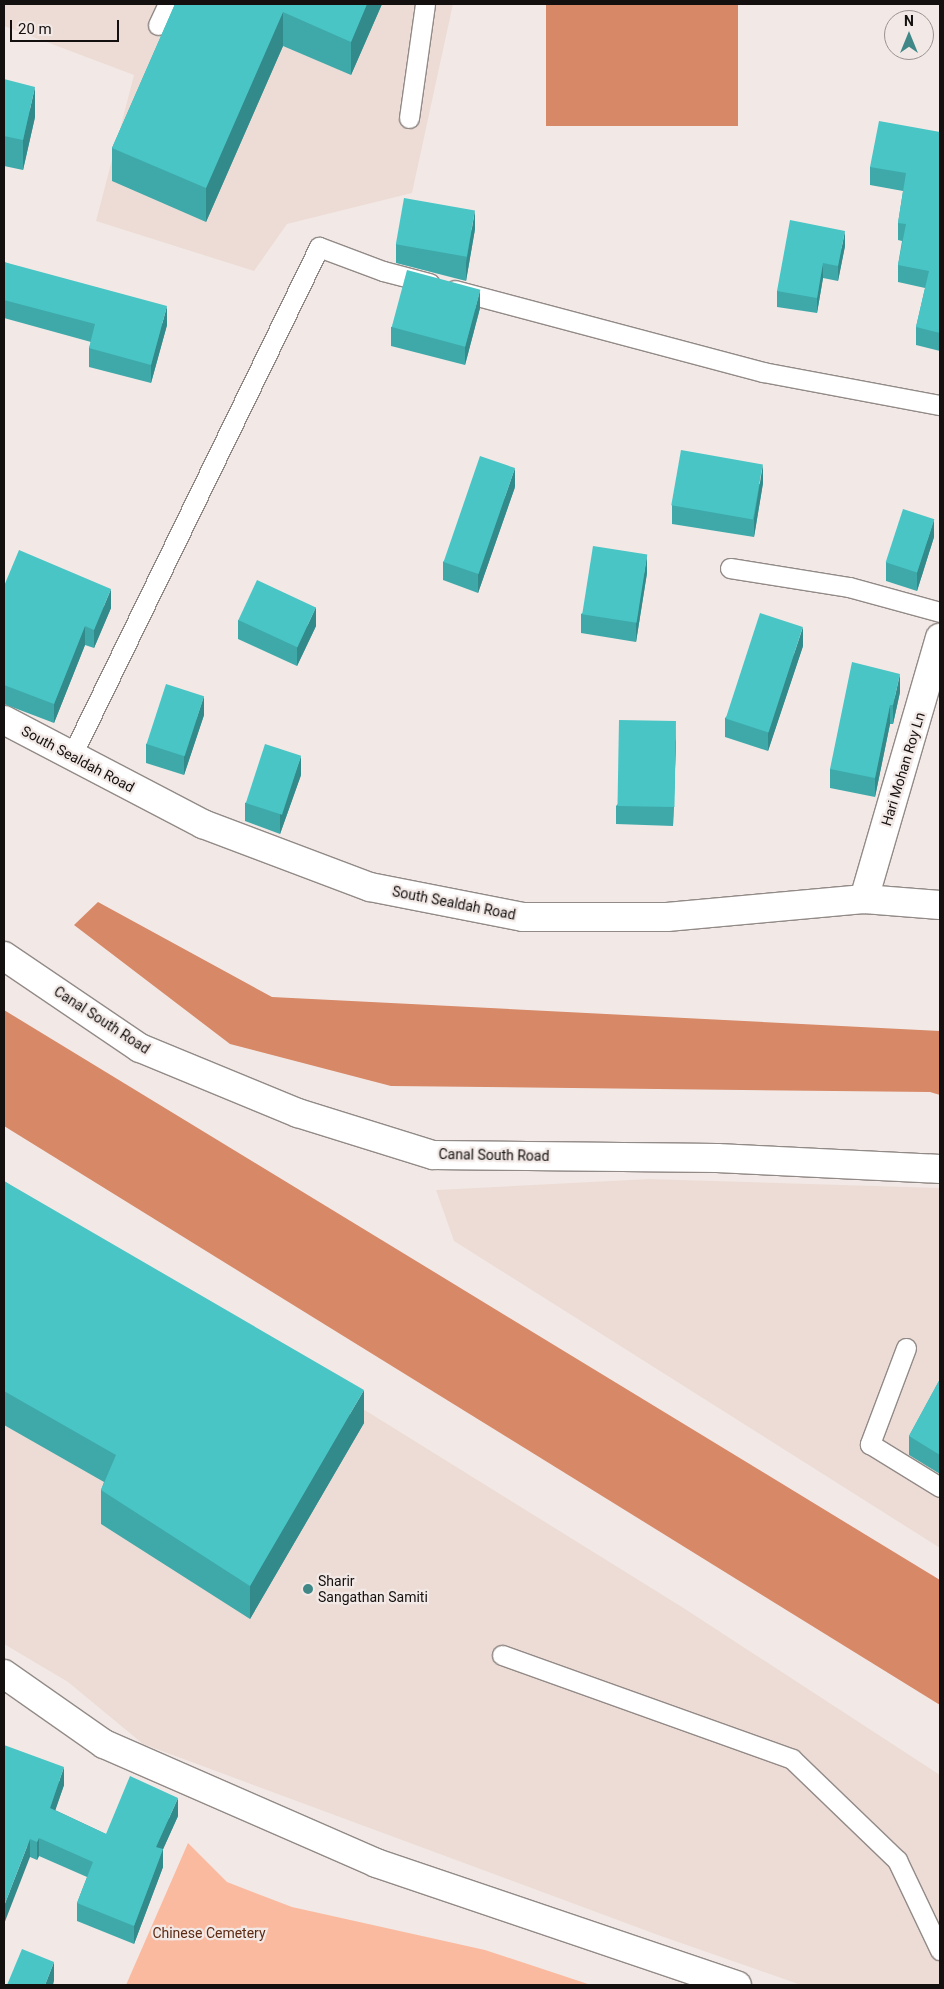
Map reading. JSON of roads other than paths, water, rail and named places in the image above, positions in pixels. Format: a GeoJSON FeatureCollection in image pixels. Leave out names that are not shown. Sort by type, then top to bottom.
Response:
{"type":"FeatureCollection","features":[{"type":"Feature","properties":{"kind":"street","name":"Hari Mohan Roy Ln"},"geometry":{"type":"LineString","coordinates":[[864,899],[940,638]]}},
{"type":"Feature","properties":{"kind":"street","name":"South Sealdah Road"},"geometry":{"type":"LineString","coordinates":[[4,720],[203,824],[370,887],[523,917],[666,917],[864,899],[940,905]]}},
{"type":"Feature","properties":{"kind":"street","name":"Canal South Road"},"geometry":{"type":"LineString","coordinates":[[4,956],[140,1048],[298,1113],[433,1155],[717,1158],[940,1169]]}},
{"type":"Feature","properties":{"kind":"street"},"geometry":{"type":"LineString","coordinates":[[4,1674],[104,1744],[376,1863],[737,1985]]}},
{"type":"Feature","properties":{"kind":"lane"},"geometry":{"type":"LineString","coordinates":[[158,25],[168,4]]}},
{"type":"Feature","properties":{"kind":"lane"},"geometry":{"type":"LineString","coordinates":[[409,118],[425,4]]}},
{"type":"Feature","properties":{"kind":"lane"},"geometry":{"type":"LineString","coordinates":[[72,755],[320,247],[383,271],[762,372],[940,406]]}},
{"type":"Feature","properties":{"kind":"lane"},"geometry":{"type":"LineString","coordinates":[[730,568],[849,586],[940,612]]}},
{"type":"Feature","properties":{"kind":"lane"},"geometry":{"type":"LineString","coordinates":[[906,1348],[870,1444],[940,1487]]}},
{"type":"Feature","properties":{"kind":"lane"},"geometry":{"type":"LineString","coordinates":[[502,1655],[792,1759],[897,1860],[940,1950]]}},
{"type":"Feature","properties":{"kind":"place","name":"Sharir Sangathan Samiti"},"geometry":{"type":"Point","coordinates":[308,1589]}},
{"type":"Feature","properties":{"kind":"park label","name":"Chinese Cemetery"},"geometry":{"type":"Point","coordinates":[209,1933]}}]}
